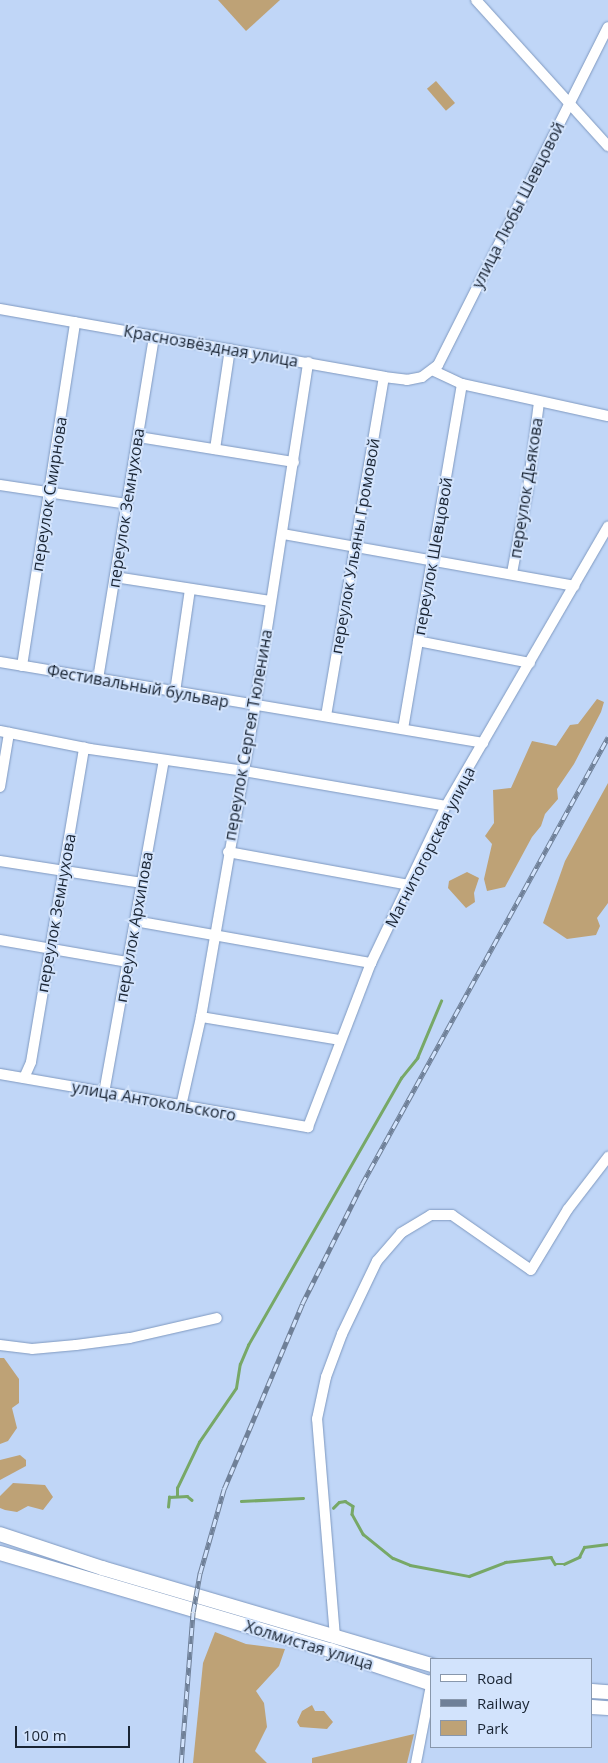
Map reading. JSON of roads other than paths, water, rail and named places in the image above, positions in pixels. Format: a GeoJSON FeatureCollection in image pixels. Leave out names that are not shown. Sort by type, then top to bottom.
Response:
{"type":"FeatureCollection","features":[{"type":"Feature","properties":{"kind":"highway","name":"Холмистая улица"},"geometry":{"type":"LineString","coordinates":[[0,1534],[188,1593],[430,1664]]}},
{"type":"Feature","properties":{"kind":"highway","name":"Холмистая улица"},"geometry":{"type":"LineString","coordinates":[[0,1552],[185,1609],[330,1650],[430,1684]]}},
{"type":"Feature","properties":{"kind":"highway"},"geometry":{"type":"LineString","coordinates":[[593,1691],[608,1692]]}},
{"type":"Feature","properties":{"kind":"highway"},"geometry":{"type":"LineString","coordinates":[[593,1707],[608,1708]]}},
{"type":"Feature","properties":{"kind":"street"},"geometry":{"type":"LineString","coordinates":[[476,0],[608,146]]}},
{"type":"Feature","properties":{"kind":"street","name":"улица Любы Шевцовой"},"geometry":{"type":"LineString","coordinates":[[422,377],[438,365],[608,27]]}},
{"type":"Feature","properties":{"kind":"street","name":"Краснозвёздная улица"},"geometry":{"type":"LineString","coordinates":[[0,309],[308,362],[384,377],[407,380],[422,377]]}},
{"type":"Feature","properties":{"kind":"street","name":"переулок Смирнова"},"geometry":{"type":"LineString","coordinates":[[22,666],[75,322]]}},
{"type":"Feature","properties":{"kind":"street","name":"переулок Земнухова"},"geometry":{"type":"LineString","coordinates":[[98,679],[154,336]]}},
{"type":"Feature","properties":{"kind":"street"},"geometry":{"type":"LineString","coordinates":[[215,449],[230,349]]}},
{"type":"Feature","properties":{"kind":"street","name":"переулок Сергея Тюленина"},"geometry":{"type":"LineString","coordinates":[[181,1106],[201,1017],[213,935],[244,771],[270,601],[283,534],[308,362]]}},
{"type":"Feature","properties":{"kind":"street"},"geometry":{"type":"LineString","coordinates":[[432,370],[462,384],[608,416]]}},
{"type":"Feature","properties":{"kind":"street","name":"переулок Ульяны Громовой"},"geometry":{"type":"LineString","coordinates":[[326,716],[384,377]]}},
{"type":"Feature","properties":{"kind":"street","name":"переулок Шевцовой"},"geometry":{"type":"LineString","coordinates":[[403,729],[462,384]]}},
{"type":"Feature","properties":{"kind":"street","name":"переулок Дьякова"},"geometry":{"type":"LineString","coordinates":[[512,573],[528,488],[539,402]]}},
{"type":"Feature","properties":{"kind":"street"},"geometry":{"type":"LineString","coordinates":[[138,437],[294,462]]}},
{"type":"Feature","properties":{"kind":"street"},"geometry":{"type":"LineString","coordinates":[[0,485],[127,504]]}},
{"type":"Feature","properties":{"kind":"street","name":"Магнитогорская улица"},"geometry":{"type":"LineString","coordinates":[[308,1127],[340,1040],[372,963],[446,806],[608,527]]}},
{"type":"Feature","properties":{"kind":"street"},"geometry":{"type":"LineString","coordinates":[[283,534],[432,558],[574,586]]}},
{"type":"Feature","properties":{"kind":"street"},"geometry":{"type":"LineString","coordinates":[[115,577],[270,601]]}},
{"type":"Feature","properties":{"kind":"street"},"geometry":{"type":"LineString","coordinates":[[176,692],[190,589]]}},
{"type":"Feature","properties":{"kind":"street"},"geometry":{"type":"LineString","coordinates":[[418,641],[530,663]]}},
{"type":"Feature","properties":{"kind":"street","name":"Фестивальный бульвар"},"geometry":{"type":"LineString","coordinates":[[0,662],[483,743]]}},
{"type":"Feature","properties":{"kind":"street"},"geometry":{"type":"LineString","coordinates":[[0,787],[5,732],[84,748],[244,771],[446,806]]}},
{"type":"Feature","properties":{"kind":"street","name":"переулок Земнухова"},"geometry":{"type":"LineString","coordinates":[[24,1078],[31,1062],[84,748]]}},
{"type":"Feature","properties":{"kind":"street","name":"переулок Архипова"},"geometry":{"type":"LineString","coordinates":[[104,1093],[164,760]]}},
{"type":"Feature","properties":{"kind":"street"},"geometry":{"type":"LineString","coordinates":[[228,852],[410,885]]}},
{"type":"Feature","properties":{"kind":"street"},"geometry":{"type":"LineString","coordinates":[[0,861],[142,883]]}},
{"type":"Feature","properties":{"kind":"street"},"geometry":{"type":"LineString","coordinates":[[134,922],[372,963]]}},
{"type":"Feature","properties":{"kind":"street"},"geometry":{"type":"LineString","coordinates":[[0,940],[128,962]]}},
{"type":"Feature","properties":{"kind":"street"},"geometry":{"type":"LineString","coordinates":[[201,1017],[340,1040]]}},
{"type":"Feature","properties":{"kind":"street","name":"улица Антокольского"},"geometry":{"type":"LineString","coordinates":[[0,1074],[308,1127]]}},
{"type":"Feature","properties":{"kind":"street"},"geometry":{"type":"LineString","coordinates":[[335,1637],[317,1419],[326,1377],[342,1334],[377,1261],[401,1233],[431,1215],[452,1214],[532,1270],[568,1209],[608,1157]]}},
{"type":"Feature","properties":{"kind":"street"},"geometry":{"type":"LineString","coordinates":[[0,1345],[32,1349],[76,1345],[130,1338],[217,1318]]}},
{"type":"Feature","properties":{"kind":"street"},"geometry":{"type":"LineString","coordinates":[[416,1763],[430,1689]]}},
{"type":"Feature","properties":{"kind":"waterway"},"geometry":{"type":"LineString","coordinates":[[177,1495],[177,1488],[199,1442],[236,1388],[240,1364],[248,1345],[401,1078],[417,1058],[441,1001]]}},
{"type":"Feature","properties":{"kind":"waterway"},"geometry":{"type":"LineString","coordinates":[[168,1507],[169,1497],[187,1496],[192,1500]]}},
{"type":"Feature","properties":{"kind":"waterway"},"geometry":{"type":"LineString","coordinates":[[241,1501],[303,1498]]}},
{"type":"Feature","properties":{"kind":"waterway"},"geometry":{"type":"LineString","coordinates":[[333,1508],[339,1502],[345,1501],[353,1506],[352,1514],[363,1534],[393,1558],[410,1565],[469,1576],[505,1562],[551,1557],[555,1564],[564,1564],[579,1557],[584,1547],[608,1544]]}},
{"type":"Feature","properties":{"kind":"railway"},"geometry":{"type":"LineString","coordinates":[[181,1763],[193,1612],[200,1573],[224,1489],[302,1304],[362,1184],[608,737]]}}]}
